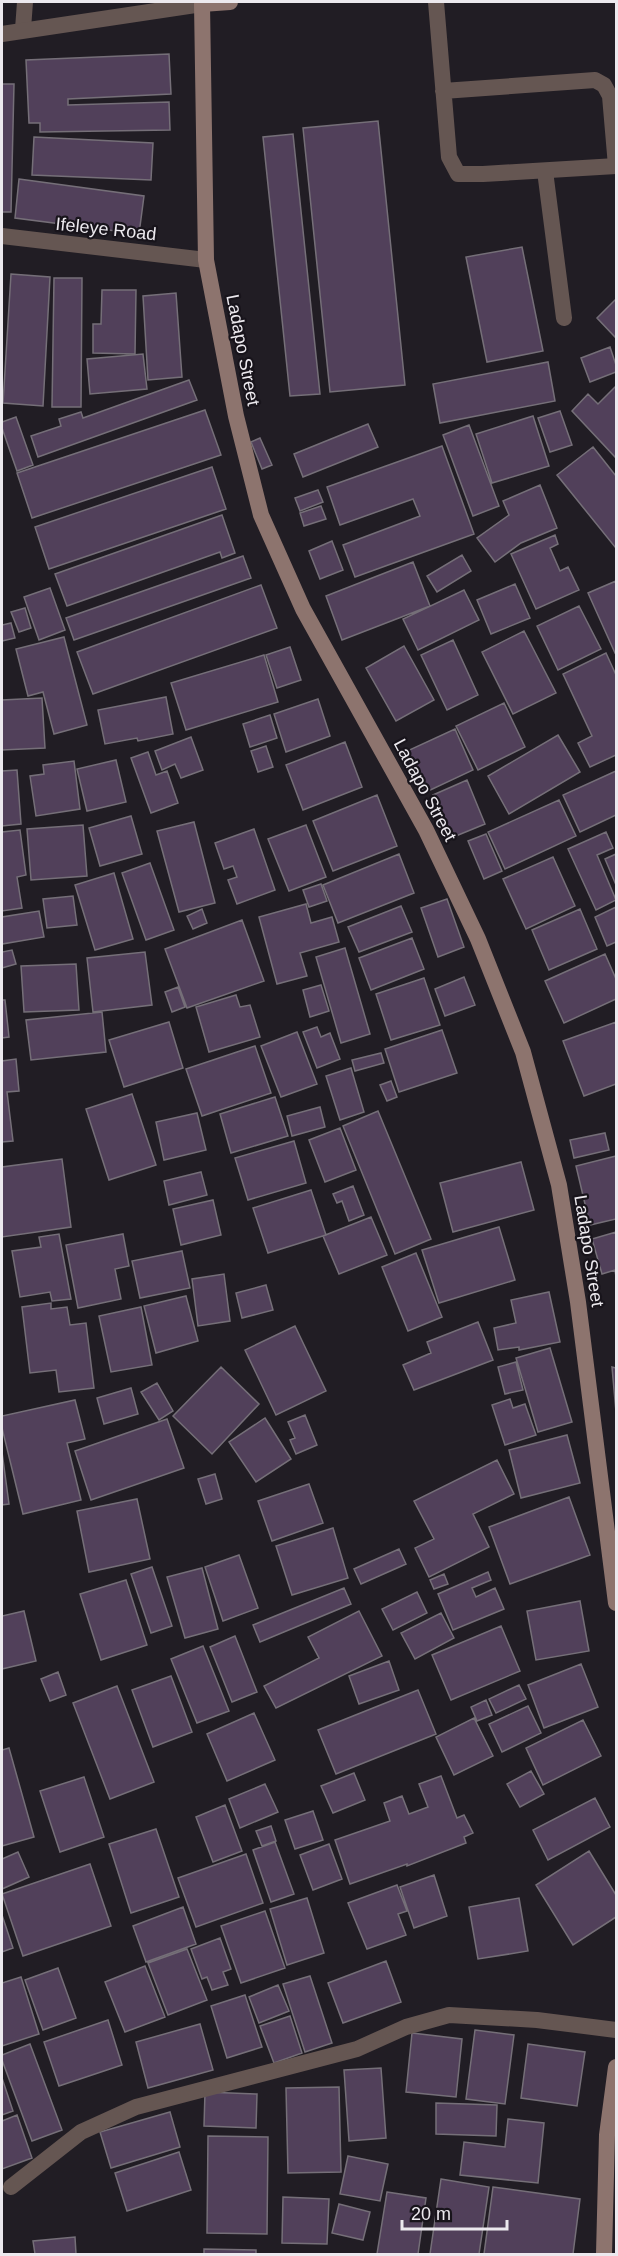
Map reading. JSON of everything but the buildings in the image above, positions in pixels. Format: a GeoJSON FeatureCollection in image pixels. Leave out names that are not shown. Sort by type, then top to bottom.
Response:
{"type":"FeatureCollection","features":[{"type":"Feature","properties":{"kind":"main road"},"geometry":{"type":"LineString","coordinates":[[202,2],[230,2]]}},
{"type":"Feature","properties":{"kind":"main road","name":"Ladapo Street"},"geometry":{"type":"LineString","coordinates":[[202,2],[206,260],[236,416],[261,515],[303,609],[426,830],[478,939],[523,1052],[559,1185],[578,1302],[616,1603]]}},
{"type":"Feature","properties":{"kind":"main road"},"geometry":{"type":"LineString","coordinates":[[604,2254],[607,2135],[616,2067]]}},
{"type":"Feature","properties":{"kind":"street"},"geometry":{"type":"LineString","coordinates":[[23,29],[25,2]]}},
{"type":"Feature","properties":{"kind":"street"},"geometry":{"type":"LineString","coordinates":[[2,34],[202,2]]}},
{"type":"Feature","properties":{"kind":"street"},"geometry":{"type":"LineString","coordinates":[[436,2],[443,91],[449,157],[458,174],[616,166],[610,96],[604,85],[595,80],[443,91]]}},
{"type":"Feature","properties":{"kind":"street"},"geometry":{"type":"LineString","coordinates":[[545,171],[564,318]]}},
{"type":"Feature","properties":{"kind":"street","name":"Ifeleye Road"},"geometry":{"type":"LineString","coordinates":[[2,236],[206,260]]}},
{"type":"Feature","properties":{"kind":"street"},"geometry":{"type":"LineString","coordinates":[[11,2187],[81,2132],[136,2107],[357,2049],[406,2027],[450,2015],[537,2020],[616,2030]]}}]}
